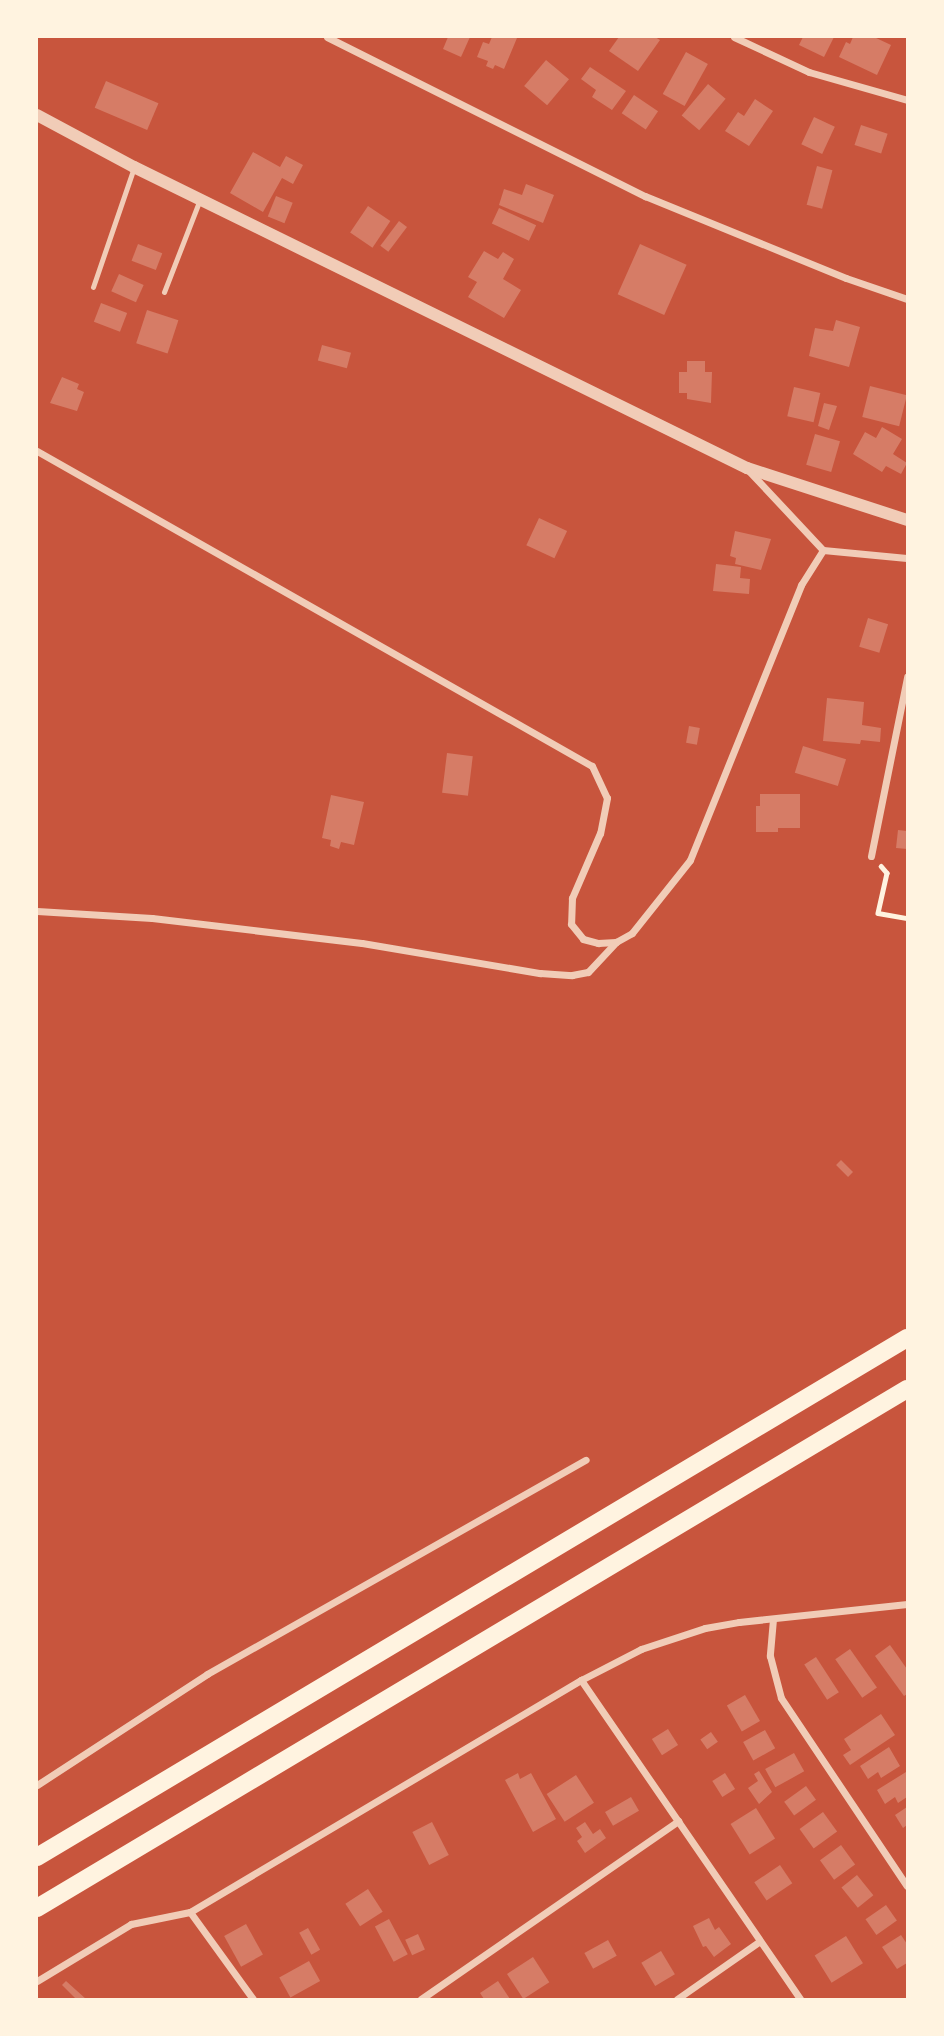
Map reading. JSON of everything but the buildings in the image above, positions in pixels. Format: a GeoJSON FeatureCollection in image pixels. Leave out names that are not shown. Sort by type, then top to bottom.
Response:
{"type":"FeatureCollection","features":[{"type":"Feature","properties":{"kind":"highway"},"geometry":{"type":"LineString","coordinates":[[37,1857],[907,1338]]}},
{"type":"Feature","properties":{"kind":"highway"},"geometry":{"type":"LineString","coordinates":[[37,1908],[907,1389]]}},
{"type":"Feature","properties":{"kind":"street"},"geometry":{"type":"LineString","coordinates":[[327,37],[645,196],[846,278],[907,299]]}},
{"type":"Feature","properties":{"kind":"street"},"geometry":{"type":"LineString","coordinates":[[734,37],[809,72],[907,100]]}},
{"type":"Feature","properties":{"kind":"street"},"geometry":{"type":"LineString","coordinates":[[37,115],[134,167],[747,468],[907,520]]}},
{"type":"Feature","properties":{"kind":"street"},"geometry":{"type":"LineString","coordinates":[[37,451],[592,766],[607,797],[600,833],[572,898],[571,924],[583,939],[616,942]]}},
{"type":"Feature","properties":{"kind":"street"},"geometry":{"type":"LineString","coordinates":[[747,468],[823,550],[907,558]]}},
{"type":"Feature","properties":{"kind":"street"},"geometry":{"type":"LineString","coordinates":[[37,911],[152,918],[309,936],[540,974],[572,975],[588,971],[616,942],[632,933],[690,860],[801,585],[823,550]]}},
{"type":"Feature","properties":{"kind":"street"},"geometry":{"type":"LineString","coordinates":[[871,856],[907,677]]}},
{"type":"Feature","properties":{"kind":"street"},"geometry":{"type":"LineString","coordinates":[[37,1785],[207,1674],[586,1460]]}},
{"type":"Feature","properties":{"kind":"street"},"geometry":{"type":"LineString","coordinates":[[37,1981],[131,1924],[190,1912],[631,1653],[705,1628],[907,1604]]}},
{"type":"Feature","properties":{"kind":"street"},"geometry":{"type":"LineString","coordinates":[[773,1619],[770,1657],[781,1698],[907,1886]]}},
{"type":"Feature","properties":{"kind":"street"},"geometry":{"type":"LineString","coordinates":[[581,1680],[800,1999]]}},
{"type":"Feature","properties":{"kind":"street"},"geometry":{"type":"LineString","coordinates":[[421,1999],[678,1821]]}},
{"type":"Feature","properties":{"kind":"street"},"geometry":{"type":"LineString","coordinates":[[190,1912],[253,1999]]}},
{"type":"Feature","properties":{"kind":"street"},"geometry":{"type":"LineString","coordinates":[[677,1999],[760,1941]]}},
{"type":"Feature","properties":{"kind":"lane"},"geometry":{"type":"LineString","coordinates":[[93,286],[134,167]]}},
{"type":"Feature","properties":{"kind":"lane"},"geometry":{"type":"LineString","coordinates":[[164,292],[200,199]]}},
{"type":"Feature","properties":{"kind":"path"},"geometry":{"type":"LineString","coordinates":[[871,856],[887,873],[878,913],[907,918]]}}]}
